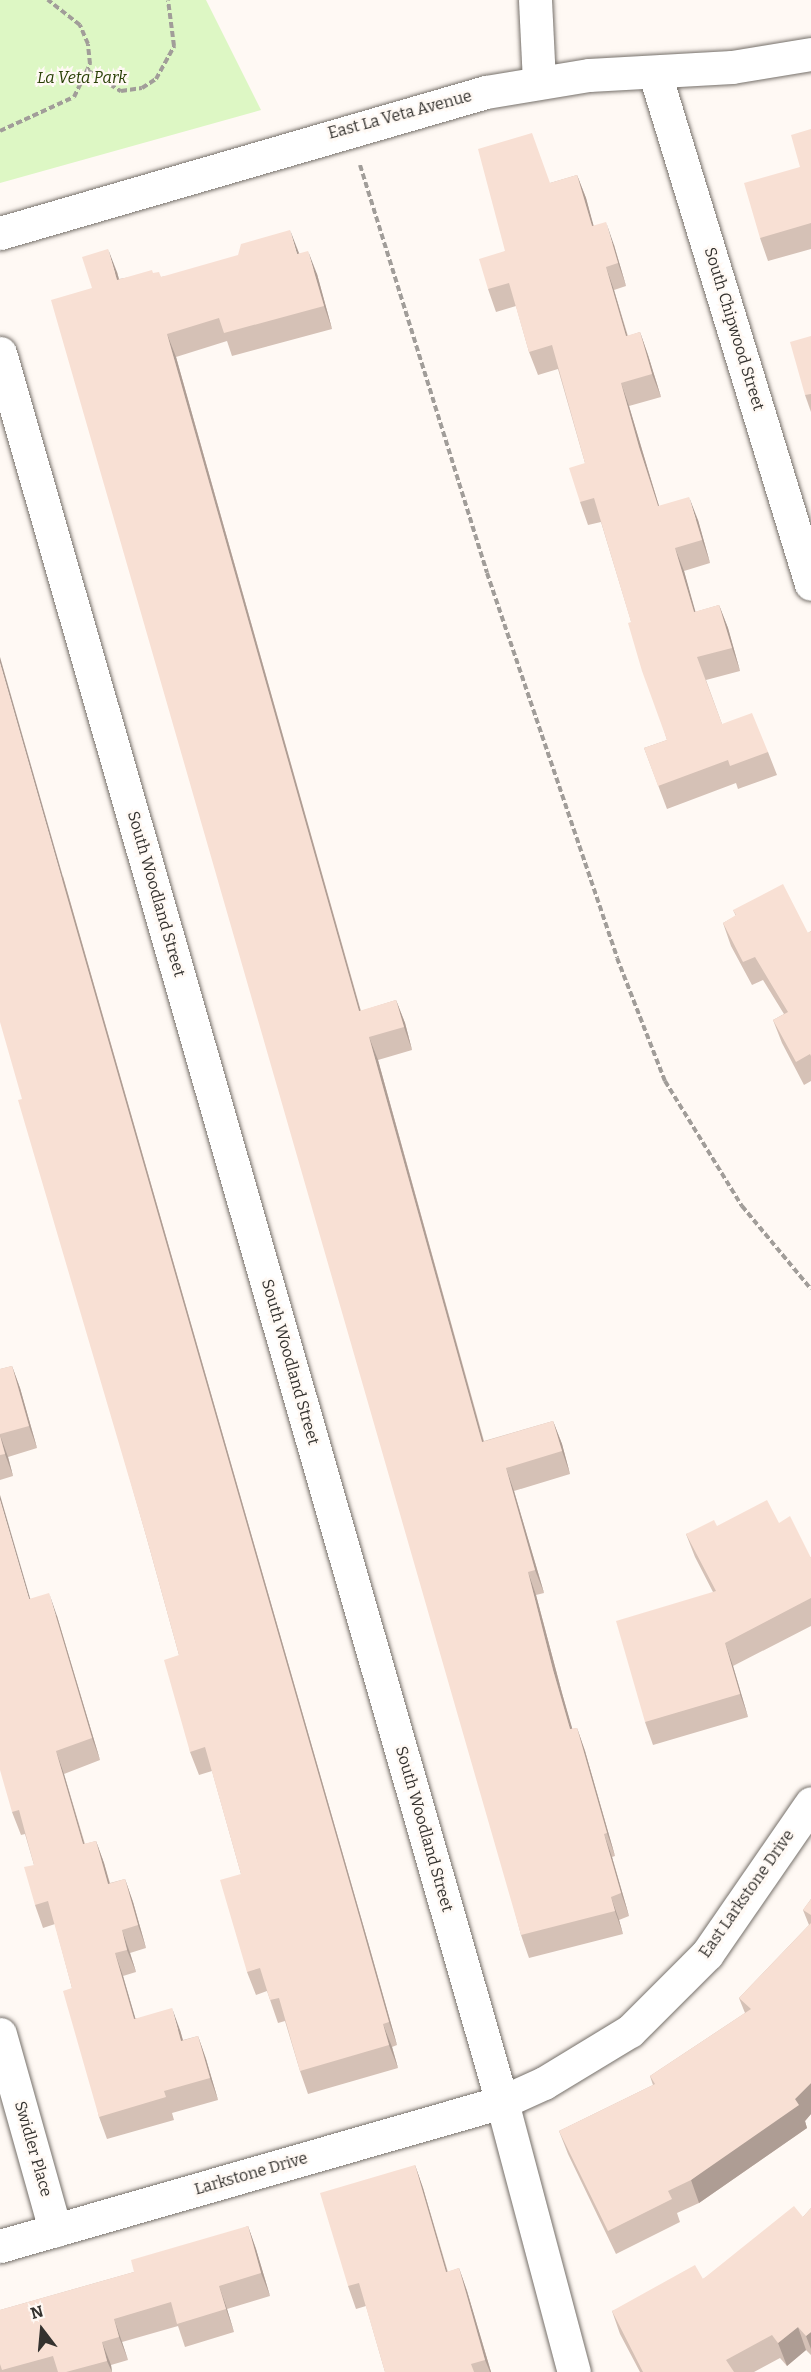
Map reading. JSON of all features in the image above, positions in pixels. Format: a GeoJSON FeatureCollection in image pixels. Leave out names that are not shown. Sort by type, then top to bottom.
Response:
{"type":"FeatureCollection","features":[{"type":"Feature","properties":{"kind":"street"},"geometry":{"type":"LineString","coordinates":[[535,0],[539,82]]}},
{"type":"Feature","properties":{"kind":"street","name":"East La Veta Avenue"},"geometry":{"type":"LineString","coordinates":[[0,233],[348,129],[539,82],[589,75],[655,74],[811,54]]}},
{"type":"Feature","properties":{"kind":"street","name":"South Chipwood Street"},"geometry":{"type":"LineString","coordinates":[[655,74],[806,542],[811,584]]}},
{"type":"Feature","properties":{"kind":"street","name":"South Woodland Street"},"geometry":{"type":"LineString","coordinates":[[0,353],[502,2102],[574,2372]]}},
{"type":"Feature","properties":{"kind":"street","name":"East Larkstone Drive"},"geometry":{"type":"LineString","coordinates":[[502,2102],[544,2083],[630,2031],[707,1954],[811,1803]]}},
{"type":"Feature","properties":{"kind":"street","name":"Swidler Place"},"geometry":{"type":"LineString","coordinates":[[0,2034],[56,2230]]}},
{"type":"Feature","properties":{"kind":"street","name":"Larkstone Drive"},"geometry":{"type":"LineString","coordinates":[[0,2246],[502,2102]]}},
{"type":"Feature","properties":{"kind":"path"},"geometry":{"type":"LineString","coordinates":[[0,131],[74,97],[87,70],[88,44],[80,25],[48,0]]}},
{"type":"Feature","properties":{"kind":"path"},"geometry":{"type":"LineString","coordinates":[[87,70],[121,91],[142,88],[156,79],[174,46],[168,0]]}},
{"type":"Feature","properties":{"kind":"path"},"geometry":{"type":"LineString","coordinates":[[348,129],[487,573],[618,958],[665,1081],[742,1206],[811,1289]]}},
{"type":"Feature","properties":{"kind":"green space","name":"La Veta Park"},"geometry":{"type":"Polygon","coordinates":[[[0,0],[206,0],[261,110],[0,183],[0,0]]]}},
{"type":"Feature","properties":{"kind":"building"},"geometry":{"type":"Polygon","coordinates":[[[811,129],[811,223],[760,238],[744,183],[800,167],[791,135],[811,129]]]}},
{"type":"Feature","properties":{"kind":"building"},"geometry":{"type":"Polygon","coordinates":[[[532,133],[550,183],[577,175],[592,226],[606,222],[618,263],[606,267],[626,336],[640,332],[652,374],[621,383],[639,447],[658,506],[689,497],[702,540],[675,548],[694,612],[719,605],[732,648],[697,657],[722,724],[752,713],[768,752],[730,766],[728,760],[658,786],[644,748],[667,740],[642,671],[628,623],[631,622],[594,498],[580,502],[569,468],[585,463],[552,345],[529,352],[509,283],[488,289],[479,259],[505,251],[478,149],[532,133]]]}},
{"type":"Feature","properties":{"kind":"building"},"geometry":{"type":"Polygon","coordinates":[[[290,230],[297,254],[308,251],[324,306],[224,333],[219,318],[167,334],[359,1011],[396,1000],[404,1027],[369,1037],[482,1442],[553,1421],[562,1451],[506,1468],[535,1570],[528,1572],[553,1670],[570,1729],[577,1728],[607,1833],[604,1834],[621,1893],[611,1897],[615,1911],[521,1935],[51,300],[92,288],[82,257],[108,249],[117,280],[152,270],[153,273],[159,272],[161,277],[238,255],[241,244],[290,230]]]}},
{"type":"Feature","properties":{"kind":"building"},"geometry":{"type":"Polygon","coordinates":[[[811,336],[811,394],[805,395],[790,342],[811,336]]]}},
{"type":"Feature","properties":{"kind":"building"},"geometry":{"type":"Polygon","coordinates":[[[0,663],[389,2022],[383,2024],[389,2045],[300,2071],[279,1998],[270,2000],[260,1968],[247,1972],[220,1880],[241,1874],[205,1747],[190,1752],[164,1660],[179,1655],[18,1100],[22,1099],[0,1022],[0,663]]]}},
{"type":"Feature","properties":{"kind":"building"},"geometry":{"type":"Polygon","coordinates":[[[783,884],[808,933],[811,931],[811,1056],[810,1054],[796,1062],[773,1020],[788,1012],[755,957],[743,962],[723,923],[736,915],[733,910],[783,884]]]}},
{"type":"Feature","properties":{"kind":"building"},"geometry":{"type":"Polygon","coordinates":[[[12,1366],[29,1426],[0,1434],[0,1369],[12,1366]]]}},
{"type":"Feature","properties":{"kind":"building"},"geometry":{"type":"Polygon","coordinates":[[[0,1436],[5,1454],[0,1455],[0,1436]]]}},
{"type":"Feature","properties":{"kind":"building"},"geometry":{"type":"Polygon","coordinates":[[[0,1500],[29,1599],[49,1593],[92,1738],[56,1751],[83,1844],[96,1841],[108,1884],[125,1879],[138,1925],[122,1930],[127,1950],[115,1953],[134,2019],[172,2008],[181,2041],[198,2036],[210,2078],[164,2091],[166,2097],[99,2117],[63,1991],[72,1988],[48,1901],[35,1905],[24,1867],[34,1865],[19,1810],[12,1812],[0,1770],[0,1500]]]}},
{"type":"Feature","properties":{"kind":"building"},"geometry":{"type":"Polygon","coordinates":[[[767,1500],[779,1523],[790,1516],[811,1558],[811,1598],[725,1643],[740,1694],[645,1722],[616,1621],[716,1591],[686,1534],[714,1520],[717,1526],[767,1500]]]}},
{"type":"Feature","properties":{"kind":"building"},"geometry":{"type":"Polygon","coordinates":[[[811,1899],[811,1915],[803,1910],[811,1899]]]}},
{"type":"Feature","properties":{"kind":"building"},"geometry":{"type":"Polygon","coordinates":[[[811,1923],[811,2083],[795,2099],[799,2105],[691,2180],[668,2191],[672,2199],[608,2231],[559,2131],[655,2084],[650,2076],[751,2009],[739,1998],[811,1923]]]}},
{"type":"Feature","properties":{"kind":"building"},"geometry":{"type":"Polygon","coordinates":[[[415,2165],[446,2272],[459,2268],[485,2360],[471,2364],[474,2372],[385,2372],[359,2283],[348,2286],[320,2193],[415,2165]]]}},
{"type":"Feature","properties":{"kind":"building"},"geometry":{"type":"Polygon","coordinates":[[[794,2206],[803,2217],[811,2208],[811,2332],[806,2336],[798,2327],[778,2343],[772,2335],[726,2360],[734,2372],[643,2372],[612,2311],[695,2265],[703,2279],[794,2206]]]}},
{"type":"Feature","properties":{"kind":"building"},"geometry":{"type":"Polygon","coordinates":[[[248,2226],[261,2273],[219,2286],[226,2309],[177,2324],[171,2302],[114,2319],[119,2337],[102,2342],[107,2361],[58,2372],[53,2356],[2,2370],[0,2310],[134,2272],[131,2260],[248,2226]]]}}]}
